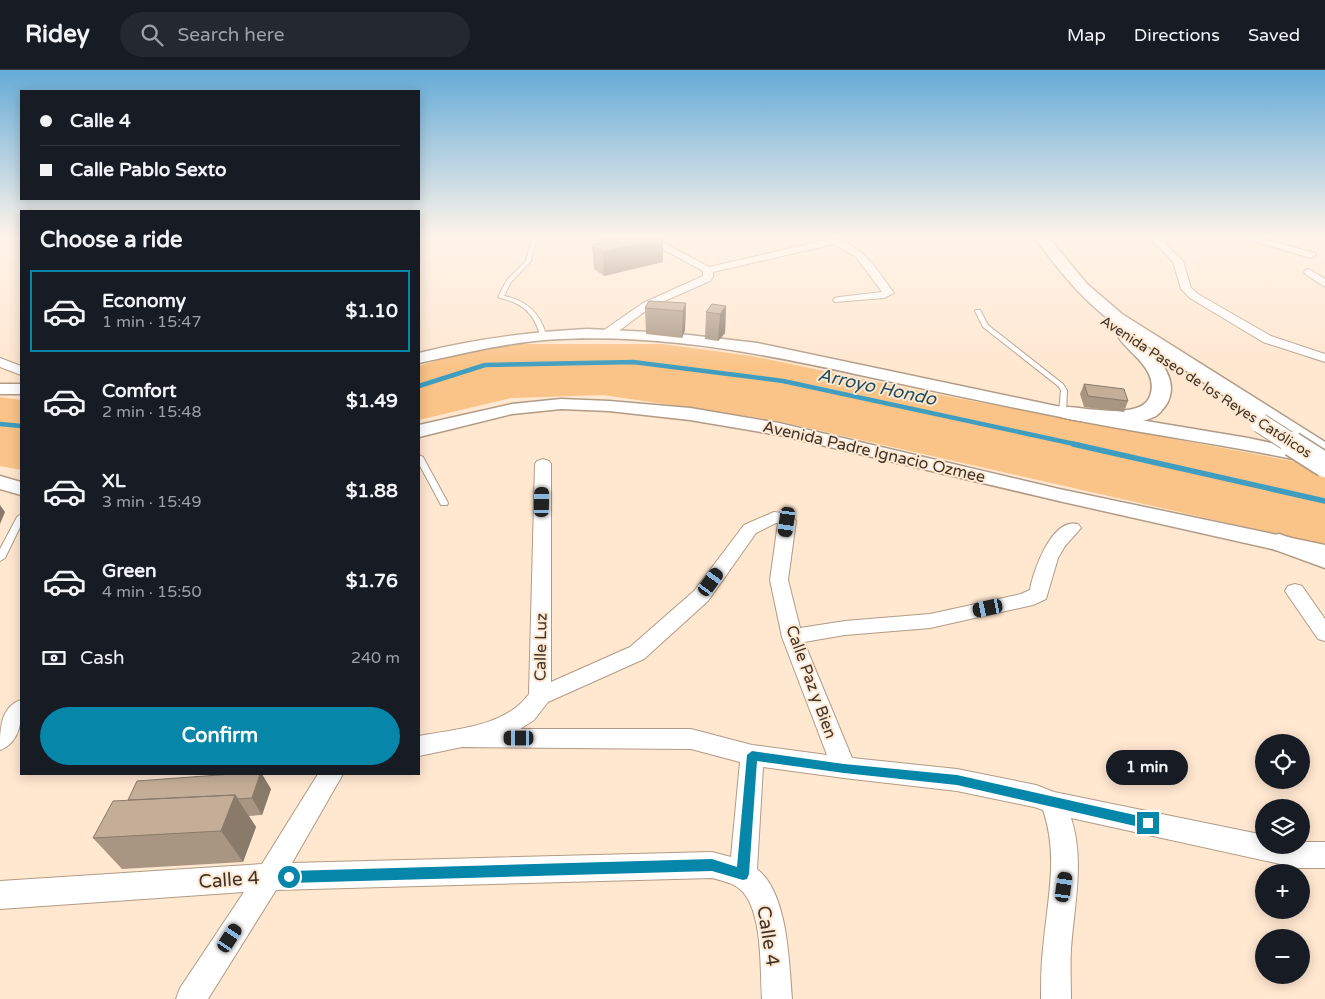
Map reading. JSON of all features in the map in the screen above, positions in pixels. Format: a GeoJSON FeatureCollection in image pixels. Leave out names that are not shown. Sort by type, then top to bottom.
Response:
{"type":"FeatureCollection","features":[{"type":"Feature","properties":{"kind":"main road","name":"Avenida Paseo de los Reyes Católicos"},"geometry":{"type":"LineString","coordinates":[[1064,281],[1075,296],[1103,321],[1128,338],[1268,422],[1325,451]]}},
{"type":"Feature","properties":{"kind":"main road","name":"Avenida Paseo de los Reyes Católicos"},"geometry":{"type":"LineString","coordinates":[[1077,281],[1116,318],[1268,422],[1325,465]]}},
{"type":"Feature","properties":{"kind":"main road"},"geometry":{"type":"LineString","coordinates":[[1066,413],[1130,416],[1142,414],[1155,407],[1162,394],[1159,376],[1154,366],[1128,338]]}},
{"type":"Feature","properties":{"kind":"main road"},"geometry":{"type":"LineString","coordinates":[[1279,542],[1325,560]]}},
{"type":"Feature","properties":{"kind":"street"},"geometry":{"type":"LineString","coordinates":[[608,333],[647,305],[701,281]]}},
{"type":"Feature","properties":{"kind":"street"},"geometry":{"type":"LineString","coordinates":[[839,300],[888,293],[879,281]]}},
{"type":"Feature","properties":{"kind":"street"},"geometry":{"type":"LineString","coordinates":[[1184,281],[1186,289],[1194,296],[1242,326],[1267,339],[1325,358]]}},
{"type":"Feature","properties":{"kind":"street"},"geometry":{"type":"LineString","coordinates":[[420,358],[454,348],[503,338],[608,333],[662,337],[758,348],[1066,413],[1279,450],[1325,460]]}},
{"type":"Feature","properties":{"kind":"street"},"geometry":{"type":"LineString","coordinates":[[0,362],[20,371]]}},
{"type":"Feature","properties":{"kind":"street"},"geometry":{"type":"LineString","coordinates":[[0,389],[20,389]]}},
{"type":"Feature","properties":{"kind":"street","name":"Avenida Padre Ignacio Ozmee"},"geometry":{"type":"LineString","coordinates":[[420,431],[512,409],[561,404],[609,406],[690,414],[778,429],[1059,495],[1279,542],[1325,554]]}},
{"type":"Feature","properties":{"kind":"street","name":"Calle Luz"},"geometry":{"type":"LineString","coordinates":[[420,746],[463,738],[506,724],[526,714],[540,696],[543,464]]}},
{"type":"Feature","properties":{"kind":"street"},"geometry":{"type":"LineString","coordinates":[[0,482],[20,489]]}},
{"type":"Feature","properties":{"kind":"street","name":"Calle Paz y Bien"},"geometry":{"type":"LineString","coordinates":[[540,696],[637,653],[701,596],[750,528],[774,516],[784,518],[787,522],[779,580],[792,637],[844,768]]}},
{"type":"Feature","properties":{"kind":"street"},"geometry":{"type":"LineString","coordinates":[[792,637],[845,628],[930,621],[1026,600],[1039,594],[1045,567],[1060,539],[1072,528]]}},
{"type":"Feature","properties":{"kind":"street"},"geometry":{"type":"LineString","coordinates":[[1295,591],[1325,634]]}},
{"type":"Feature","properties":{"kind":"street"},"geometry":{"type":"LineString","coordinates":[[0,740],[20,710]]}},
{"type":"Feature","properties":{"kind":"street"},"geometry":{"type":"LineString","coordinates":[[463,738],[691,739],[752,755],[844,768],[957,780],[1036,796],[1053,803],[1298,855],[1325,855]]}},
{"type":"Feature","properties":{"kind":"street"},"geometry":{"type":"LineString","coordinates":[[743,874],[752,755]]}},
{"type":"Feature","properties":{"kind":"street"},"geometry":{"type":"LineString","coordinates":[[191,999],[269,877],[330,775]]}},
{"type":"Feature","properties":{"kind":"street"},"geometry":{"type":"LineString","coordinates":[[1053,803],[1060,820],[1066,872],[1057,951],[1056,999]]}},
{"type":"Feature","properties":{"kind":"street","name":"Calle 4"},"geometry":{"type":"LineString","coordinates":[[0,895],[269,877],[712,865],[743,874],[760,892],[768,915],[777,999]]}},
{"type":"Feature","properties":{"kind":"lane"},"geometry":{"type":"LineString","coordinates":[[507,281],[501,297],[512,298],[531,311],[541,324],[543,335]]}},
{"type":"Feature","properties":{"kind":"lane"},"geometry":{"type":"LineString","coordinates":[[978,311],[985,326],[1061,385],[1064,390],[1066,413]]}},
{"type":"Feature","properties":{"kind":"lane"},"geometry":{"type":"LineString","coordinates":[[420,459],[444,503]]}},
{"type":"Feature","properties":{"kind":"lane"},"geometry":{"type":"LineString","coordinates":[[0,558],[20,519]]}},
{"type":"Feature","properties":{"kind":"shaded area"},"geometry":{"type":"Polygon","coordinates":[[[520,344],[662,344],[752,356],[930,393],[1302,463],[1325,478],[1325,545],[773,420],[603,395],[511,398],[420,420],[420,366],[456,354],[520,344]]]}},
{"type":"Feature","properties":{"kind":"shaded area"},"geometry":{"type":"Polygon","coordinates":[[[0,397],[20,400],[20,470],[0,466],[0,397]]]}},
{"type":"Feature","properties":{"kind":"building"},"geometry":{"type":"Polygon","coordinates":[[[649,301],[686,303],[683,311],[645,308],[649,301]]]}},
{"type":"Feature","properties":{"kind":"building"},"geometry":{"type":"Polygon","coordinates":[[[712,304],[726,306],[720,314],[706,312],[712,304]]]}},
{"type":"Feature","properties":{"kind":"building"},"geometry":{"type":"Polygon","coordinates":[[[1084,384],[1124,389],[1128,401],[1088,396],[1084,384]]]}},
{"type":"Feature","properties":{"kind":"building"},"geometry":{"type":"Polygon","coordinates":[[[218,775],[260,775],[252,798],[238,799],[235,795],[128,800],[137,781],[218,775]]]}},
{"type":"Feature","properties":{"kind":"building"},"geometry":{"type":"Polygon","coordinates":[[[235,795],[221,831],[93,838],[113,801],[235,795]]]}},
{"type":"Feature","properties":{"kind":"waterway","name":"Arroyo Hondo"},"geometry":{"type":"LineString","coordinates":[[420,386],[485,365],[633,362],[783,381],[1079,445]]}},
{"type":"Feature","properties":{"kind":"waterway","name":"Arroyo Hondo"},"geometry":{"type":"LineString","coordinates":[[0,424],[20,426]]}},
{"type":"Feature","properties":{"kind":"waterway","name":"Arroyo Hondo"},"geometry":{"type":"LineString","coordinates":[[1073,444],[1325,501]]}},
{"type":"Feature","properties":{"kind":"route"},"geometry":{"type":"LineString","coordinates":[[289,877],[712,865],[743,874],[752,755],[844,768],[957,780],[1036,796],[1053,803],[1148,823]]}}]}
